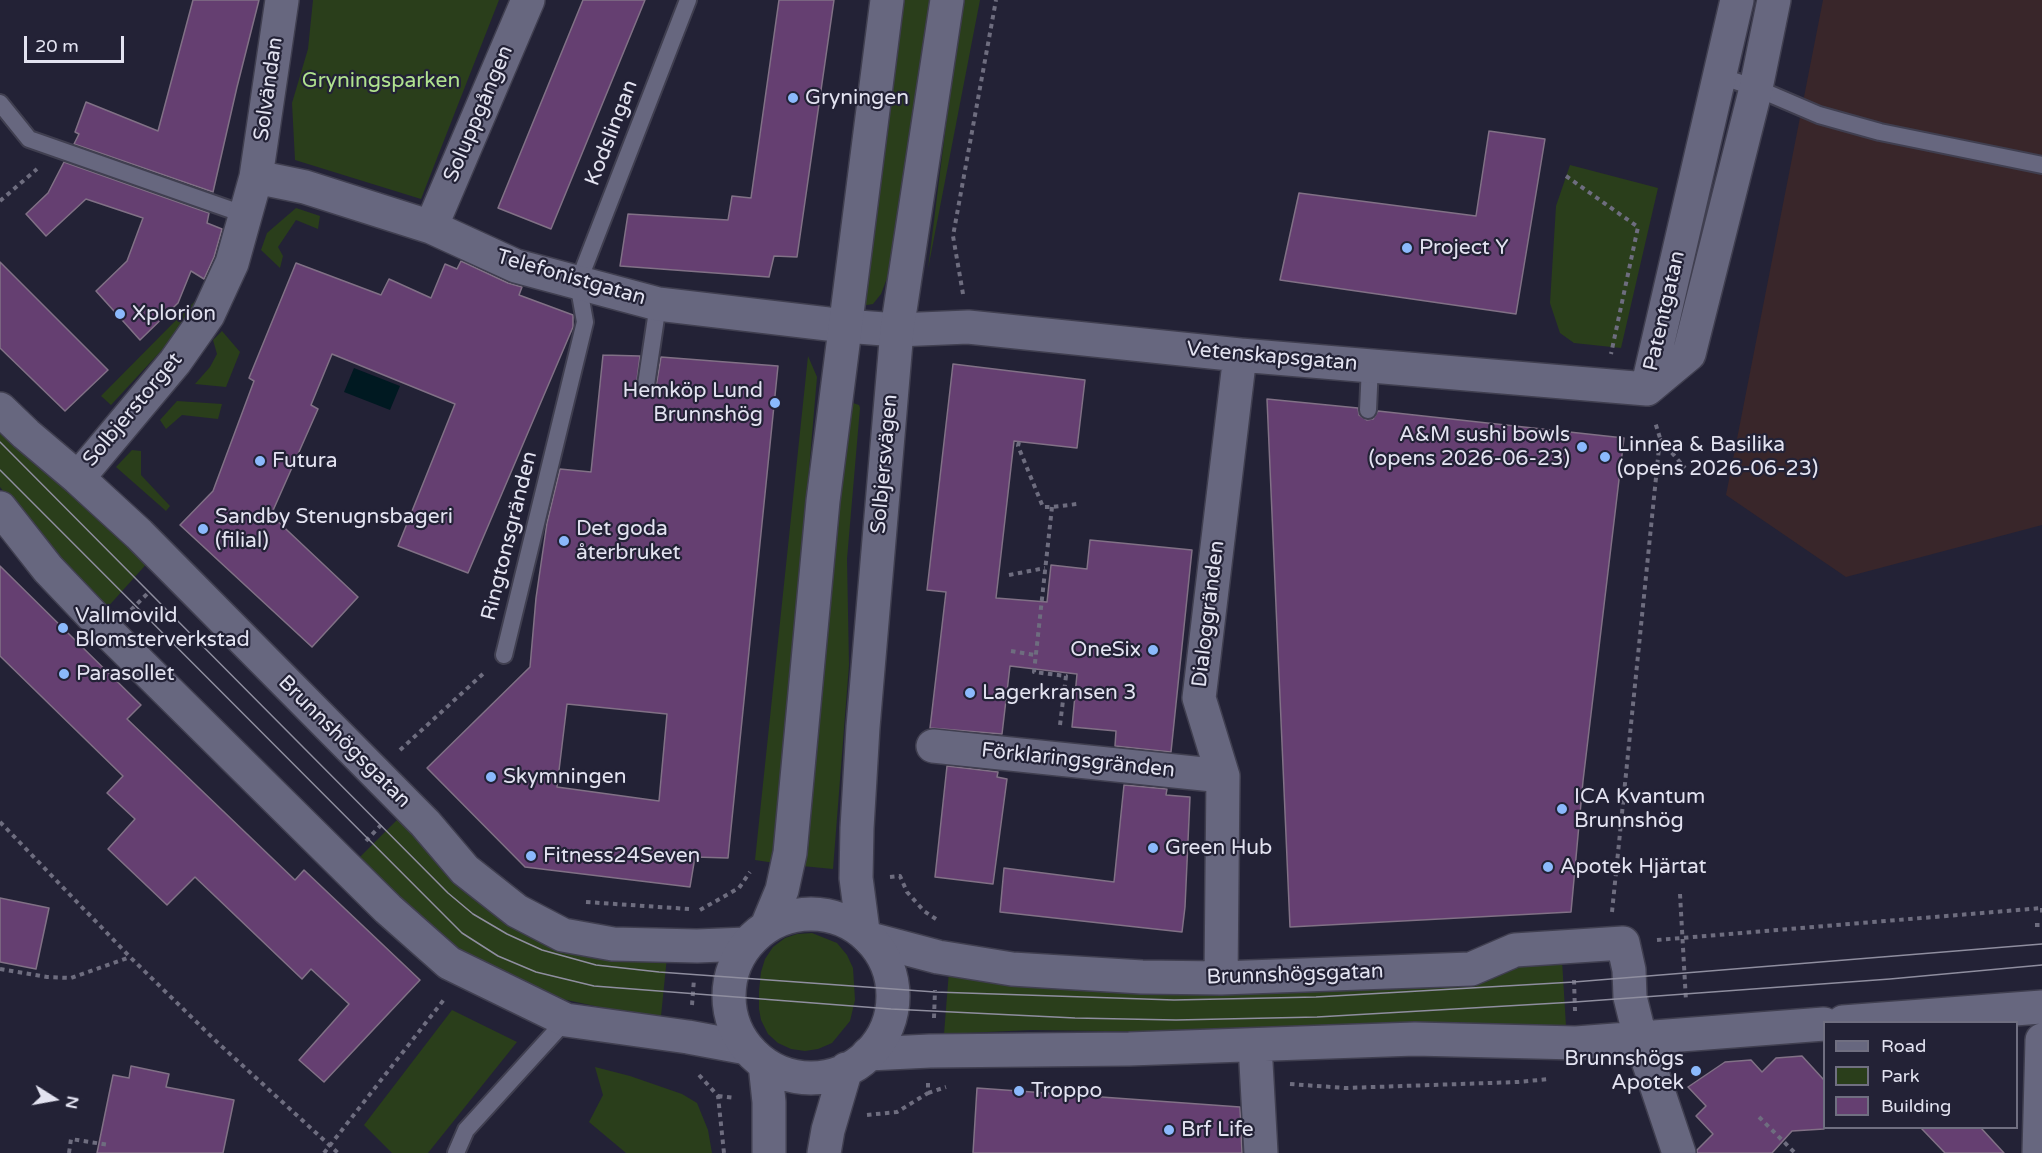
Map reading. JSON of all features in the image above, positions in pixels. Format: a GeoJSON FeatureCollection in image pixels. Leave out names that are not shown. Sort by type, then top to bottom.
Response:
{"type":"FeatureCollection","features":[{"type":"Feature","properties":{"kind":"street","name":"Solvändan"},"geometry":{"type":"LineString","coordinates":[[256,177],[282,0]]}},
{"type":"Feature","properties":{"kind":"street","name":"Soluppgången"},"geometry":{"type":"LineString","coordinates":[[431,227],[528,0]]}},
{"type":"Feature","properties":{"kind":"street"},"geometry":{"type":"LineString","coordinates":[[770,1153],[769,1102],[756,1056],[734,1023],[729,997],[731,977],[737,960],[757,935],[782,890],[790,853],[823,501],[887,0]]}},
{"type":"Feature","properties":{"kind":"street","name":"Solbjersvägen"},"geometry":{"type":"LineString","coordinates":[[824,1153],[834,1111],[857,1062],[883,1034],[891,1009],[892,987],[885,961],[867,935],[856,878],[863,727],[897,330],[947,0]]}},
{"type":"Feature","properties":{"kind":"street","name":"Patentgatan"},"geometry":{"type":"LineString","coordinates":[[1647,389],[1737,0]]}},
{"type":"Feature","properties":{"kind":"street","name":"Patentgatan"},"geometry":{"type":"LineString","coordinates":[[1647,389],[1689,354],[1756,88],[1774,0]]}},
{"type":"Feature","properties":{"kind":"street","name":"Solbjerstorget"},"geometry":{"type":"LineString","coordinates":[[78,478],[175,362],[208,315],[232,263],[256,177]]}},
{"type":"Feature","properties":{"kind":"street","name":"Telefonistgatan"},"geometry":{"type":"LineString","coordinates":[[256,177],[304,187],[431,227],[516,266],[658,304],[897,330]]}},
{"type":"Feature","properties":{"kind":"street","name":"Vetenskapsgatan"},"geometry":{"type":"LineString","coordinates":[[897,330],[968,327],[1240,355],[1647,389]]}},
{"type":"Feature","properties":{"kind":"street","name":"Dialoggränden"},"geometry":{"type":"LineString","coordinates":[[1221,978],[1223,776],[1199,698],[1240,355]]}},
{"type":"Feature","properties":{"kind":"street","name":"Brunnshögsgatan"},"geometry":{"type":"LineString","coordinates":[[0,409],[139,534],[405,802],[465,870],[517,911],[563,934],[613,944],[697,946],[757,935]]}},
{"type":"Feature","properties":{"kind":"street"},"geometry":{"type":"LineString","coordinates":[[0,508],[48,569],[108,632],[388,909],[449,963],[566,1020],[688,1037],[756,1056],[782,1072],[800,1077],[819,1077],[857,1062],[930,1051],[1255,1045],[1415,1039],[1576,1043],[1823,1024]]}},
{"type":"Feature","properties":{"kind":"street","name":"Förklaringsgränden"},"geometry":{"type":"LineString","coordinates":[[933,746],[1223,776]]}},
{"type":"Feature","properties":{"kind":"street"},"geometry":{"type":"LineString","coordinates":[[757,935],[794,915],[816,914],[851,923],[867,935]]}},
{"type":"Feature","properties":{"kind":"street","name":"Brunnshögsgatan"},"geometry":{"type":"LineString","coordinates":[[867,935],[938,957],[1023,969],[1142,977],[1221,978],[1471,969],[1515,950],[1623,943]]}},
{"type":"Feature","properties":{"kind":"street"},"geometry":{"type":"LineString","coordinates":[[1623,943],[1629,970],[1630,997],[1640,1037],[1678,1153]]}},
{"type":"Feature","properties":{"kind":"street"},"geometry":{"type":"LineString","coordinates":[[1868,1021],[2042,1007]]}},
{"type":"Feature","properties":{"kind":"street"},"geometry":{"type":"LineString","coordinates":[[2039,1153],[2042,1040]]}},
{"type":"Feature","properties":{"kind":"street"},"geometry":{"type":"LineString","coordinates":[[1255,1045],[1261,1153]]}},
{"type":"Feature","properties":{"kind":"lane","name":"Kodslingan"},"geometry":{"type":"LineString","coordinates":[[578,282],[688,0]]}},
{"type":"Feature","properties":{"kind":"lane"},"geometry":{"type":"LineString","coordinates":[[1720,76],[1756,88],[1819,115],[1880,132],[2042,165]]}},
{"type":"Feature","properties":{"kind":"lane"},"geometry":{"type":"LineString","coordinates":[[0,103],[28,139],[246,215]]}},
{"type":"Feature","properties":{"kind":"lane","name":"Ringtonsgränden"},"geometry":{"type":"LineString","coordinates":[[504,655],[585,322],[578,282]]}},
{"type":"Feature","properties":{"kind":"lane"},"geometry":{"type":"LineString","coordinates":[[646,385],[658,304]]}},
{"type":"Feature","properties":{"kind":"lane"},"geometry":{"type":"LineString","coordinates":[[1368,410],[1370,366]]}},
{"type":"Feature","properties":{"kind":"lane"},"geometry":{"type":"LineString","coordinates":[[456,1153],[466,1130],[566,1020]]}},
{"type":"Feature","properties":{"kind":"path"},"geometry":{"type":"LineString","coordinates":[[968,327],[953,236],[996,0]]}},
{"type":"Feature","properties":{"kind":"path"},"geometry":{"type":"LineString","coordinates":[[0,201],[38,169]]}},
{"type":"Feature","properties":{"kind":"path"},"geometry":{"type":"LineString","coordinates":[[1566,176],[1638,227],[1606,386]]}},
{"type":"Feature","properties":{"kind":"path"},"geometry":{"type":"LineString","coordinates":[[1647,389],[1660,438],[1611,909],[1623,943],[2042,908],[2042,914]]}},
{"type":"Feature","properties":{"kind":"path"},"geometry":{"type":"LineString","coordinates":[[1660,438],[1685,468]]}},
{"type":"Feature","properties":{"kind":"path"},"geometry":{"type":"LineString","coordinates":[[1019,442],[1018,446],[1043,507],[1077,504]]}},
{"type":"Feature","properties":{"kind":"path"},"geometry":{"type":"LineString","coordinates":[[1052,507],[1034,672],[1066,676],[1056,759]]}},
{"type":"Feature","properties":{"kind":"path"},"geometry":{"type":"LineString","coordinates":[[108,632],[172,568]]}},
{"type":"Feature","properties":{"kind":"path"},"geometry":{"type":"LineString","coordinates":[[1010,575],[1045,568]]}},
{"type":"Feature","properties":{"kind":"path"},"geometry":{"type":"LineString","coordinates":[[1011,651],[1035,655]]}},
{"type":"Feature","properties":{"kind":"path"},"geometry":{"type":"LineString","coordinates":[[394,755],[504,655]]}},
{"type":"Feature","properties":{"kind":"path"},"geometry":{"type":"LineString","coordinates":[[344,865],[405,802]]}},
{"type":"Feature","properties":{"kind":"path"},"geometry":{"type":"LineString","coordinates":[[0,822],[130,957],[218,1043],[338,1153]]}},
{"type":"Feature","properties":{"kind":"path"},"geometry":{"type":"LineString","coordinates":[[586,902],[700,910],[739,888],[754,867],[786,871]]}},
{"type":"Feature","properties":{"kind":"path"},"geometry":{"type":"LineString","coordinates":[[834,1111],[859,1116],[897,1112],[928,1093],[941,923],[924,911],[907,892],[900,876],[856,878]]}},
{"type":"Feature","properties":{"kind":"path"},"geometry":{"type":"LineString","coordinates":[[1680,894],[1687,1008]]}},
{"type":"Feature","properties":{"kind":"path"},"geometry":{"type":"LineString","coordinates":[[688,1037],[700,910]]}},
{"type":"Feature","properties":{"kind":"path"},"geometry":{"type":"LineString","coordinates":[[2035,925],[2042,925]]}},
{"type":"Feature","properties":{"kind":"path"},"geometry":{"type":"LineString","coordinates":[[1683,954],[1690,953]]}},
{"type":"Feature","properties":{"kind":"path"},"geometry":{"type":"LineString","coordinates":[[0,969],[47,977],[71,978],[130,957]]}},
{"type":"Feature","properties":{"kind":"path"},"geometry":{"type":"LineString","coordinates":[[324,1153],[450,992]]}},
{"type":"Feature","properties":{"kind":"path"},"geometry":{"type":"LineString","coordinates":[[1257,1082],[1345,1088],[1518,1082],[1554,1078]]}},
{"type":"Feature","properties":{"kind":"path"},"geometry":{"type":"LineString","coordinates":[[718,1096],[769,1102]]}},
{"type":"Feature","properties":{"kind":"path"},"geometry":{"type":"LineString","coordinates":[[1759,1117],[1795,1153]]}},
{"type":"Feature","properties":{"kind":"path"},"geometry":{"type":"LineString","coordinates":[[69,1153],[71,1139],[109,1145]]}},
{"type":"Feature","properties":{"kind":"shaded area"},"geometry":{"type":"Polygon","coordinates":[[[1823,0],[2042,0],[2042,525],[1846,577],[1726,495],[1823,0]]]}},
{"type":"Feature","properties":{"kind":"green space","name":"Gryningsparken"},"geometry":{"type":"Polygon","coordinates":[[[313,0],[499,0],[421,199],[295,160],[292,103],[308,49],[313,0]]]}},
{"type":"Feature","properties":{"kind":"green space"},"geometry":{"type":"Polygon","coordinates":[[[901,0],[932,0],[889,273],[881,294],[873,304],[864,305],[901,0]]]}},
{"type":"Feature","properties":{"kind":"green space"},"geometry":{"type":"Polygon","coordinates":[[[963,0],[980,0],[928,269],[954,60],[963,0]]]}},
{"type":"Feature","properties":{"kind":"green space"},"geometry":{"type":"Polygon","coordinates":[[[1570,165],[1658,188],[1621,348],[1574,343],[1560,333],[1550,303],[1556,206],[1570,165]]]}},
{"type":"Feature","properties":{"kind":"green space"},"geometry":{"type":"Polygon","coordinates":[[[296,208],[320,216],[318,229],[296,220],[278,247],[283,256],[280,268],[261,250],[267,233],[296,208]]]}},
{"type":"Feature","properties":{"kind":"green space"},"geometry":{"type":"Polygon","coordinates":[[[195,301],[199,304],[184,326],[111,405],[101,396],[195,301]]]}},
{"type":"Feature","properties":{"kind":"green space"},"geometry":{"type":"Polygon","coordinates":[[[222,331],[240,352],[226,387],[195,384],[210,367],[217,354],[213,340],[222,331]]]}},
{"type":"Feature","properties":{"kind":"green space"},"geometry":{"type":"Polygon","coordinates":[[[808,356],[817,377],[775,863],[755,860],[808,356]]]}},
{"type":"Feature","properties":{"kind":"green space"},"geometry":{"type":"Polygon","coordinates":[[[177,401],[222,404],[218,419],[182,415],[166,429],[160,420],[177,401]]]}},
{"type":"Feature","properties":{"kind":"green space"},"geometry":{"type":"Polygon","coordinates":[[[853,403],[859,405],[860,408],[847,559],[849,665],[833,869],[802,866],[826,611],[853,403]]]}},
{"type":"Feature","properties":{"kind":"green space"},"geometry":{"type":"Polygon","coordinates":[[[0,427],[151,559],[105,610],[54,556],[0,487],[0,427]]]}},
{"type":"Feature","properties":{"kind":"green space"},"geometry":{"type":"Polygon","coordinates":[[[132,450],[141,451],[141,475],[170,506],[166,511],[116,467],[132,450]]]}},
{"type":"Feature","properties":{"kind":"green space"},"geometry":{"type":"Polygon","coordinates":[[[405,812],[498,908],[668,947],[661,1016],[618,1011],[562,999],[517,983],[471,959],[424,927],[355,862],[405,812]]]}},
{"type":"Feature","properties":{"kind":"green space"},"geometry":{"type":"Polygon","coordinates":[[[812,933],[837,943],[847,955],[853,968],[855,1000],[850,1021],[832,1043],[805,1051],[791,1049],[778,1043],[768,1034],[761,1020],[759,991],[765,959],[773,947],[785,938],[812,933]]]}},
{"type":"Feature","properties":{"kind":"green space"},"geometry":{"type":"Polygon","coordinates":[[[1562,960],[1566,1026],[1521,1029],[1458,1022],[1315,1029],[1177,1032],[1031,1030],[944,1034],[949,971],[1516,964],[1562,960]]]}},
{"type":"Feature","properties":{"kind":"green space"},"geometry":{"type":"Polygon","coordinates":[[[452,1010],[517,1042],[428,1153],[392,1153],[364,1125],[452,1010]]]}},
{"type":"Feature","properties":{"kind":"green space"},"geometry":{"type":"Polygon","coordinates":[[[595,1067],[682,1094],[697,1103],[708,1130],[712,1153],[626,1153],[589,1122],[603,1095],[595,1067]]]}},
{"type":"Feature","properties":{"kind":"water"},"geometry":{"type":"Polygon","coordinates":[[[354,368],[400,386],[390,410],[344,392],[354,368]]]}},
{"type":"Feature","properties":{"kind":"building"},"geometry":{"type":"Polygon","coordinates":[[[193,0],[259,0],[213,192],[74,144],[79,134],[75,132],[86,102],[158,131],[193,0]]]}},
{"type":"Feature","properties":{"kind":"building"},"geometry":{"type":"Polygon","coordinates":[[[583,0],[645,0],[551,229],[498,208],[583,0]]]}},
{"type":"Feature","properties":{"kind":"building","name":"Gryningen"},"geometry":{"type":"Polygon","coordinates":[[[779,0],[834,0],[797,257],[774,256],[769,277],[620,266],[628,214],[728,220],[732,196],[751,198],[779,0]]]}},
{"type":"Feature","properties":{"kind":"building","name":"Project Y"},"geometry":{"type":"Polygon","coordinates":[[[1489,131],[1545,139],[1516,314],[1280,280],[1299,193],[1476,216],[1489,131]]]}},
{"type":"Feature","properties":{"kind":"building"},"geometry":{"type":"Polygon","coordinates":[[[64,162],[209,213],[207,223],[222,229],[214,257],[204,279],[191,271],[178,303],[140,340],[96,291],[127,261],[143,218],[86,199],[46,236],[26,214],[48,193],[64,162]]]}},
{"type":"Feature","properties":{"kind":"building"},"geometry":{"type":"Polygon","coordinates":[[[461,261],[508,283],[522,287],[519,295],[573,315],[573,327],[468,573],[398,546],[455,404],[332,354],[311,405],[318,409],[271,515],[358,597],[312,647],[180,525],[213,491],[254,381],[249,378],[296,263],[381,295],[389,279],[431,298],[445,264],[457,269],[461,261]]]}},
{"type":"Feature","properties":{"kind":"building"},"geometry":{"type":"Polygon","coordinates":[[[0,262],[108,370],[65,411],[0,348],[0,262]]]}},
{"type":"Feature","properties":{"kind":"building"},"geometry":{"type":"Polygon","coordinates":[[[603,355],[640,356],[636,388],[639,393],[645,395],[650,394],[656,387],[661,357],[778,366],[728,858],[695,857],[690,887],[525,867],[427,768],[530,667],[536,598],[547,523],[560,469],[591,472],[603,355]],[[567,704],[557,787],[659,801],[667,714],[567,704]]]}},
{"type":"Feature","properties":{"kind":"building"},"geometry":{"type":"Polygon","coordinates":[[[953,364],[1085,380],[1077,448],[1014,441],[996,598],[1047,602],[1051,565],[1087,569],[1090,540],[1192,550],[1171,752],[1115,746],[1116,731],[1072,727],[1077,674],[1010,666],[1002,734],[930,728],[946,592],[927,590],[953,364]]]}},
{"type":"Feature","properties":{"kind":"building"},"geometry":{"type":"Polygon","coordinates":[[[1267,399],[1358,408],[1359,415],[1367,420],[1373,419],[1378,411],[1624,438],[1583,781],[1571,912],[1290,927],[1267,399]]]}},
{"type":"Feature","properties":{"kind":"building"},"geometry":{"type":"Polygon","coordinates":[[[0,566],[141,705],[127,719],[295,880],[304,870],[420,980],[324,1082],[299,1060],[349,1004],[311,969],[302,979],[195,877],[167,905],[108,849],[135,819],[107,793],[123,776],[0,656],[0,566]]]}},
{"type":"Feature","properties":{"kind":"building"},"geometry":{"type":"Polygon","coordinates":[[[947,766],[998,772],[997,777],[1007,779],[993,884],[935,877],[947,766]]]}},
{"type":"Feature","properties":{"kind":"building","name":"Green Hub"},"geometry":{"type":"Polygon","coordinates":[[[1124,785],[1167,789],[1166,795],[1190,797],[1182,932],[1000,912],[1004,868],[1114,882],[1124,785]]]}},
{"type":"Feature","properties":{"kind":"building"},"geometry":{"type":"Polygon","coordinates":[[[0,898],[49,908],[36,969],[0,962],[0,898]]]}},
{"type":"Feature","properties":{"kind":"building"},"geometry":{"type":"Polygon","coordinates":[[[1802,1056],[1823,1079],[1824,1129],[1792,1131],[1772,1153],[1697,1153],[1697,1150],[1713,1134],[1696,1116],[1706,1106],[1688,1087],[1725,1062],[1751,1060],[1762,1072],[1776,1058],[1802,1056]]]}},
{"type":"Feature","properties":{"kind":"building"},"geometry":{"type":"Polygon","coordinates":[[[131,1066],[169,1074],[166,1087],[234,1100],[223,1153],[97,1153],[113,1075],[129,1078],[131,1066]]]}},
{"type":"Feature","properties":{"kind":"building"},"geometry":{"type":"Polygon","coordinates":[[[977,1088],[1240,1107],[1242,1153],[973,1153],[977,1088]]]}},
{"type":"Feature","properties":{"kind":"building"},"geometry":{"type":"Polygon","coordinates":[[[1922,1129],[1982,1129],[2004,1153],[1945,1153],[1922,1129]]]}},
{"type":"Feature","properties":{"kind":"tram line"},"geometry":{"type":"LineString","coordinates":[[0,442],[448,893],[473,914],[507,934],[542,950],[596,965],[659,972],[935,992],[1174,1000],[1316,997],[1574,982],[2042,944]]}},
{"type":"Feature","properties":{"kind":"tram line"},"geometry":{"type":"LineString","coordinates":[[0,470],[462,933],[498,956],[536,972],[594,986],[891,1009],[1075,1018],[1176,1020],[1317,1017],[1575,1002],[1890,979],[2042,965]]}},
{"type":"Feature","properties":{"kind":"place","name":"Gryningen"},"geometry":{"type":"Point","coordinates":[793,98]}},
{"type":"Feature","properties":{"kind":"place","name":"Project Y"},"geometry":{"type":"Point","coordinates":[1407,248]}},
{"type":"Feature","properties":{"kind":"place","name":"Xplorion"},"geometry":{"type":"Point","coordinates":[120,314]}},
{"type":"Feature","properties":{"kind":"place","name":"Hemköp Lund Brunnshög"},"geometry":{"type":"Point","coordinates":[775,403]}},
{"type":"Feature","properties":{"kind":"place","name":"A&M sushi bowls (opens 2026-06-23)"},"geometry":{"type":"Point","coordinates":[1582,447]}},
{"type":"Feature","properties":{"kind":"place","name":"Linnea & Basilika (opens 2026-06-23)"},"geometry":{"type":"Point","coordinates":[1605,457]}},
{"type":"Feature","properties":{"kind":"place","name":"Futura"},"geometry":{"type":"Point","coordinates":[260,461]}},
{"type":"Feature","properties":{"kind":"place","name":"Sandby Stenugnsbageri (filial)"},"geometry":{"type":"Point","coordinates":[203,529]}},
{"type":"Feature","properties":{"kind":"place","name":"Det goda återbruket"},"geometry":{"type":"Point","coordinates":[564,541]}},
{"type":"Feature","properties":{"kind":"place","name":"Vallmovild Blomsterverkstad"},"geometry":{"type":"Point","coordinates":[63,628]}},
{"type":"Feature","properties":{"kind":"place","name":"OneSix"},"geometry":{"type":"Point","coordinates":[1153,650]}},
{"type":"Feature","properties":{"kind":"place","name":"Parasollet"},"geometry":{"type":"Point","coordinates":[64,674]}},
{"type":"Feature","properties":{"kind":"place","name":"Lagerkransen 3"},"geometry":{"type":"Point","coordinates":[970,693]}},
{"type":"Feature","properties":{"kind":"place","name":"Skymningen"},"geometry":{"type":"Point","coordinates":[491,777]}},
{"type":"Feature","properties":{"kind":"place","name":"ICA Kvantum Brunnshög"},"geometry":{"type":"Point","coordinates":[1562,809]}},
{"type":"Feature","properties":{"kind":"place","name":"Green Hub"},"geometry":{"type":"Point","coordinates":[1153,848]}},
{"type":"Feature","properties":{"kind":"place","name":"Fitness24Seven"},"geometry":{"type":"Point","coordinates":[531,856]}},
{"type":"Feature","properties":{"kind":"place","name":"Apotek Hjärtat"},"geometry":{"type":"Point","coordinates":[1548,867]}},
{"type":"Feature","properties":{"kind":"place","name":"Brunnshögs Apotek"},"geometry":{"type":"Point","coordinates":[1696,1071]}},
{"type":"Feature","properties":{"kind":"place","name":"Troppo"},"geometry":{"type":"Point","coordinates":[1019,1091]}},
{"type":"Feature","properties":{"kind":"place","name":"Brf Life"},"geometry":{"type":"Point","coordinates":[1169,1130]}}]}
